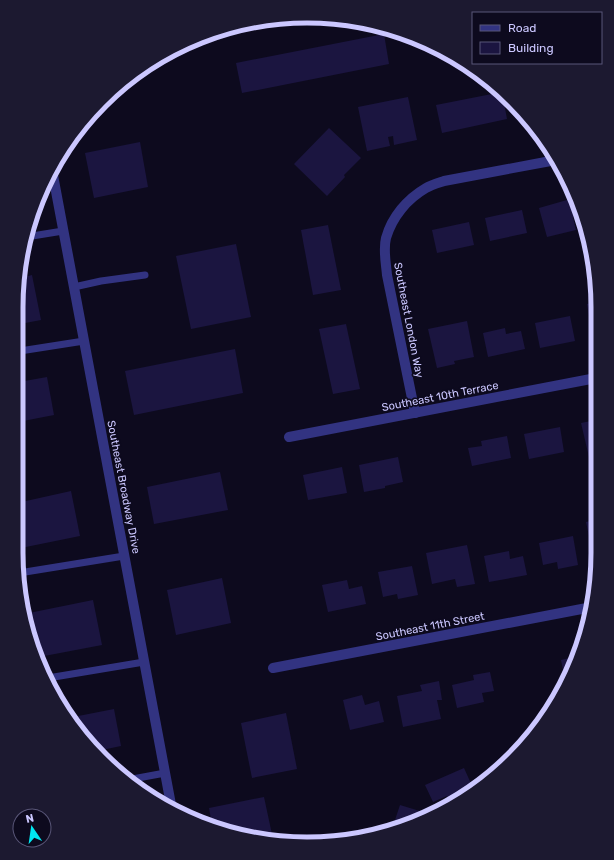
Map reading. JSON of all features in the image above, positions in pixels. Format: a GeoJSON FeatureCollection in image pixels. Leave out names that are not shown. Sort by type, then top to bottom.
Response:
{"type":"FeatureCollection","features":[{"type":"Feature","properties":{"kind":"street","name":"Southeast London Way"},"geometry":{"type":"LineString","coordinates":[[415,414],[387,275],[385,258],[386,238],[394,217],[410,199],[427,187],[444,181],[551,161]]}},
{"type":"Feature","properties":{"kind":"street","name":"Southeast Broadway Drive"},"geometry":{"type":"LineString","coordinates":[[54,178],[170,802]]}},
{"type":"Feature","properties":{"kind":"street","name":"Southeast 10th Terrace"},"geometry":{"type":"LineString","coordinates":[[289,437],[591,379]]}},
{"type":"Feature","properties":{"kind":"street","name":"Southeast 11th Street"},"geometry":{"type":"LineString","coordinates":[[273,668],[586,608]]}},
{"type":"Feature","properties":{"kind":"lane"},"geometry":{"type":"LineString","coordinates":[[32,236],[63,231]]}},
{"type":"Feature","properties":{"kind":"lane"},"geometry":{"type":"LineString","coordinates":[[74,287],[101,281],[145,275]]}},
{"type":"Feature","properties":{"kind":"lane"},"geometry":{"type":"LineString","coordinates":[[23,350],[84,341]]}},
{"type":"Feature","properties":{"kind":"lane"},"geometry":{"type":"LineString","coordinates":[[24,572],[124,556]]}},
{"type":"Feature","properties":{"kind":"lane"},"geometry":{"type":"LineString","coordinates":[[51,677],[144,662]]}},
{"type":"Feature","properties":{"kind":"lane"},"geometry":{"type":"LineString","coordinates":[[135,779],[165,774]]}},
{"type":"Feature","properties":{"kind":"building"},"geometry":{"type":"Polygon","coordinates":[[[253,28],[253,29],[230,34],[233,33],[253,28]]]}},
{"type":"Feature","properties":{"kind":"building"},"geometry":{"type":"Polygon","coordinates":[[[384,34],[389,64],[242,93],[236,63],[384,34]]]}},
{"type":"Feature","properties":{"kind":"building"},"geometry":{"type":"Polygon","coordinates":[[[495,93],[504,102],[507,119],[442,133],[436,105],[495,93]]]}},
{"type":"Feature","properties":{"kind":"building"},"geometry":{"type":"Polygon","coordinates":[[[408,97],[417,140],[394,145],[393,136],[388,137],[390,146],[367,151],[358,107],[408,97]]]}},
{"type":"Feature","properties":{"kind":"building"},"geometry":{"type":"Polygon","coordinates":[[[329,128],[361,158],[344,175],[345,177],[327,196],[294,164],[329,128]]]}},
{"type":"Feature","properties":{"kind":"building"},"geometry":{"type":"Polygon","coordinates":[[[140,142],[148,187],[94,198],[85,153],[140,142]]]}},
{"type":"Feature","properties":{"kind":"building"},"geometry":{"type":"Polygon","coordinates":[[[570,199],[576,216],[573,217],[576,230],[547,237],[539,208],[570,199]]]}},
{"type":"Feature","properties":{"kind":"building"},"geometry":{"type":"Polygon","coordinates":[[[522,210],[527,233],[490,241],[485,218],[522,210]]]}},
{"type":"Feature","properties":{"kind":"building"},"geometry":{"type":"Polygon","coordinates":[[[469,222],[474,245],[437,253],[432,230],[469,222]]]}},
{"type":"Feature","properties":{"kind":"building"},"geometry":{"type":"Polygon","coordinates":[[[328,225],[341,290],[313,295],[301,230],[328,225]]]}},
{"type":"Feature","properties":{"kind":"building"},"geometry":{"type":"Polygon","coordinates":[[[236,244],[251,317],[191,329],[176,256],[236,244]]]}},
{"type":"Feature","properties":{"kind":"building"},"geometry":{"type":"Polygon","coordinates":[[[32,275],[41,320],[23,323],[23,307],[25,277],[32,275]]]}},
{"type":"Feature","properties":{"kind":"building"},"geometry":{"type":"Polygon","coordinates":[[[591,303],[591,327],[587,304],[591,303]]]}},
{"type":"Feature","properties":{"kind":"building"},"geometry":{"type":"Polygon","coordinates":[[[570,316],[575,341],[540,348],[535,323],[570,316]]]}},
{"type":"Feature","properties":{"kind":"building"},"geometry":{"type":"Polygon","coordinates":[[[467,321],[474,357],[454,361],[455,364],[437,368],[428,329],[467,321]]]}},
{"type":"Feature","properties":{"kind":"building"},"geometry":{"type":"Polygon","coordinates":[[[346,324],[360,389],[333,394],[319,329],[346,324]]]}},
{"type":"Feature","properties":{"kind":"building"},"geometry":{"type":"Polygon","coordinates":[[[505,328],[506,334],[521,331],[525,349],[488,357],[483,333],[505,328]]]}},
{"type":"Feature","properties":{"kind":"building"},"geometry":{"type":"Polygon","coordinates":[[[235,349],[243,393],[134,415],[125,371],[235,349]]]}},
{"type":"Feature","properties":{"kind":"building"},"geometry":{"type":"Polygon","coordinates":[[[47,377],[54,415],[23,421],[23,381],[47,377]]]}},
{"type":"Feature","properties":{"kind":"building"},"geometry":{"type":"Polygon","coordinates":[[[591,421],[591,456],[589,457],[581,423],[591,421]]]}},
{"type":"Feature","properties":{"kind":"building"},"geometry":{"type":"Polygon","coordinates":[[[560,427],[564,452],[529,459],[524,434],[560,427]]]}},
{"type":"Feature","properties":{"kind":"building"},"geometry":{"type":"Polygon","coordinates":[[[507,436],[511,458],[472,466],[468,448],[482,446],[481,441],[507,436]]]}},
{"type":"Feature","properties":{"kind":"building"},"geometry":{"type":"Polygon","coordinates":[[[398,457],[403,482],[385,486],[385,488],[364,492],[359,465],[398,457]]]}},
{"type":"Feature","properties":{"kind":"building"},"geometry":{"type":"Polygon","coordinates":[[[342,467],[347,493],[308,500],[303,475],[342,467]]]}},
{"type":"Feature","properties":{"kind":"building"},"geometry":{"type":"Polygon","coordinates":[[[220,472],[228,510],[154,524],[147,487],[220,472]]]}},
{"type":"Feature","properties":{"kind":"building"},"geometry":{"type":"Polygon","coordinates":[[[71,491],[80,536],[23,548],[23,502],[71,491]]]}},
{"type":"Feature","properties":{"kind":"building"},"geometry":{"type":"Polygon","coordinates":[[[591,521],[591,545],[586,522],[591,521]]]}},
{"type":"Feature","properties":{"kind":"building"},"geometry":{"type":"Polygon","coordinates":[[[573,536],[578,565],[558,569],[557,562],[543,565],[539,543],[573,536]]]}},
{"type":"Feature","properties":{"kind":"building"},"geometry":{"type":"Polygon","coordinates":[[[467,545],[475,584],[457,587],[455,579],[432,584],[426,553],[467,545]]]}},
{"type":"Feature","properties":{"kind":"building"},"geometry":{"type":"Polygon","coordinates":[[[509,551],[510,559],[523,556],[527,575],[489,582],[484,556],[509,551]]]}},
{"type":"Feature","properties":{"kind":"building"},"geometry":{"type":"Polygon","coordinates":[[[412,566],[418,595],[398,599],[397,594],[383,597],[378,572],[412,566]]]}},
{"type":"Feature","properties":{"kind":"building"},"geometry":{"type":"Polygon","coordinates":[[[222,578],[231,623],[176,635],[167,590],[222,578]]]}},
{"type":"Feature","properties":{"kind":"building"},"geometry":{"type":"Polygon","coordinates":[[[347,580],[349,589],[362,586],[366,604],[328,612],[322,585],[347,580]]]}},
{"type":"Feature","properties":{"kind":"building"},"geometry":{"type":"Polygon","coordinates":[[[93,600],[102,645],[43,656],[29,613],[93,600]]]}},
{"type":"Feature","properties":{"kind":"building"},"geometry":{"type":"Polygon","coordinates":[[[571,658],[564,674],[561,660],[571,658]]]}},
{"type":"Feature","properties":{"kind":"building"},"geometry":{"type":"Polygon","coordinates":[[[490,672],[494,691],[482,693],[484,702],[457,708],[452,685],[474,680],[473,675],[490,672]]]}},
{"type":"Feature","properties":{"kind":"building"},"geometry":{"type":"Polygon","coordinates":[[[439,681],[442,700],[437,700],[441,719],[403,727],[397,696],[422,691],[420,685],[439,681]]]}},
{"type":"Feature","properties":{"kind":"building"},"geometry":{"type":"Polygon","coordinates":[[[362,695],[365,705],[379,701],[384,722],[350,730],[343,700],[362,695]]]}},
{"type":"Feature","properties":{"kind":"building"},"geometry":{"type":"Polygon","coordinates":[[[114,709],[121,746],[102,750],[75,717],[114,709]]]}},
{"type":"Feature","properties":{"kind":"building"},"geometry":{"type":"Polygon","coordinates":[[[286,713],[297,769],[252,778],[241,723],[286,713]]]}},
{"type":"Feature","properties":{"kind":"building"},"geometry":{"type":"Polygon","coordinates":[[[464,768],[471,784],[449,799],[447,796],[433,802],[425,785],[464,768]]]}},
{"type":"Feature","properties":{"kind":"building"},"geometry":{"type":"Polygon","coordinates":[[[264,797],[272,835],[252,832],[211,820],[209,808],[264,797]]]}},
{"type":"Feature","properties":{"kind":"building"},"geometry":{"type":"Polygon","coordinates":[[[400,805],[423,812],[398,822],[394,823],[400,805]]]}}]}
